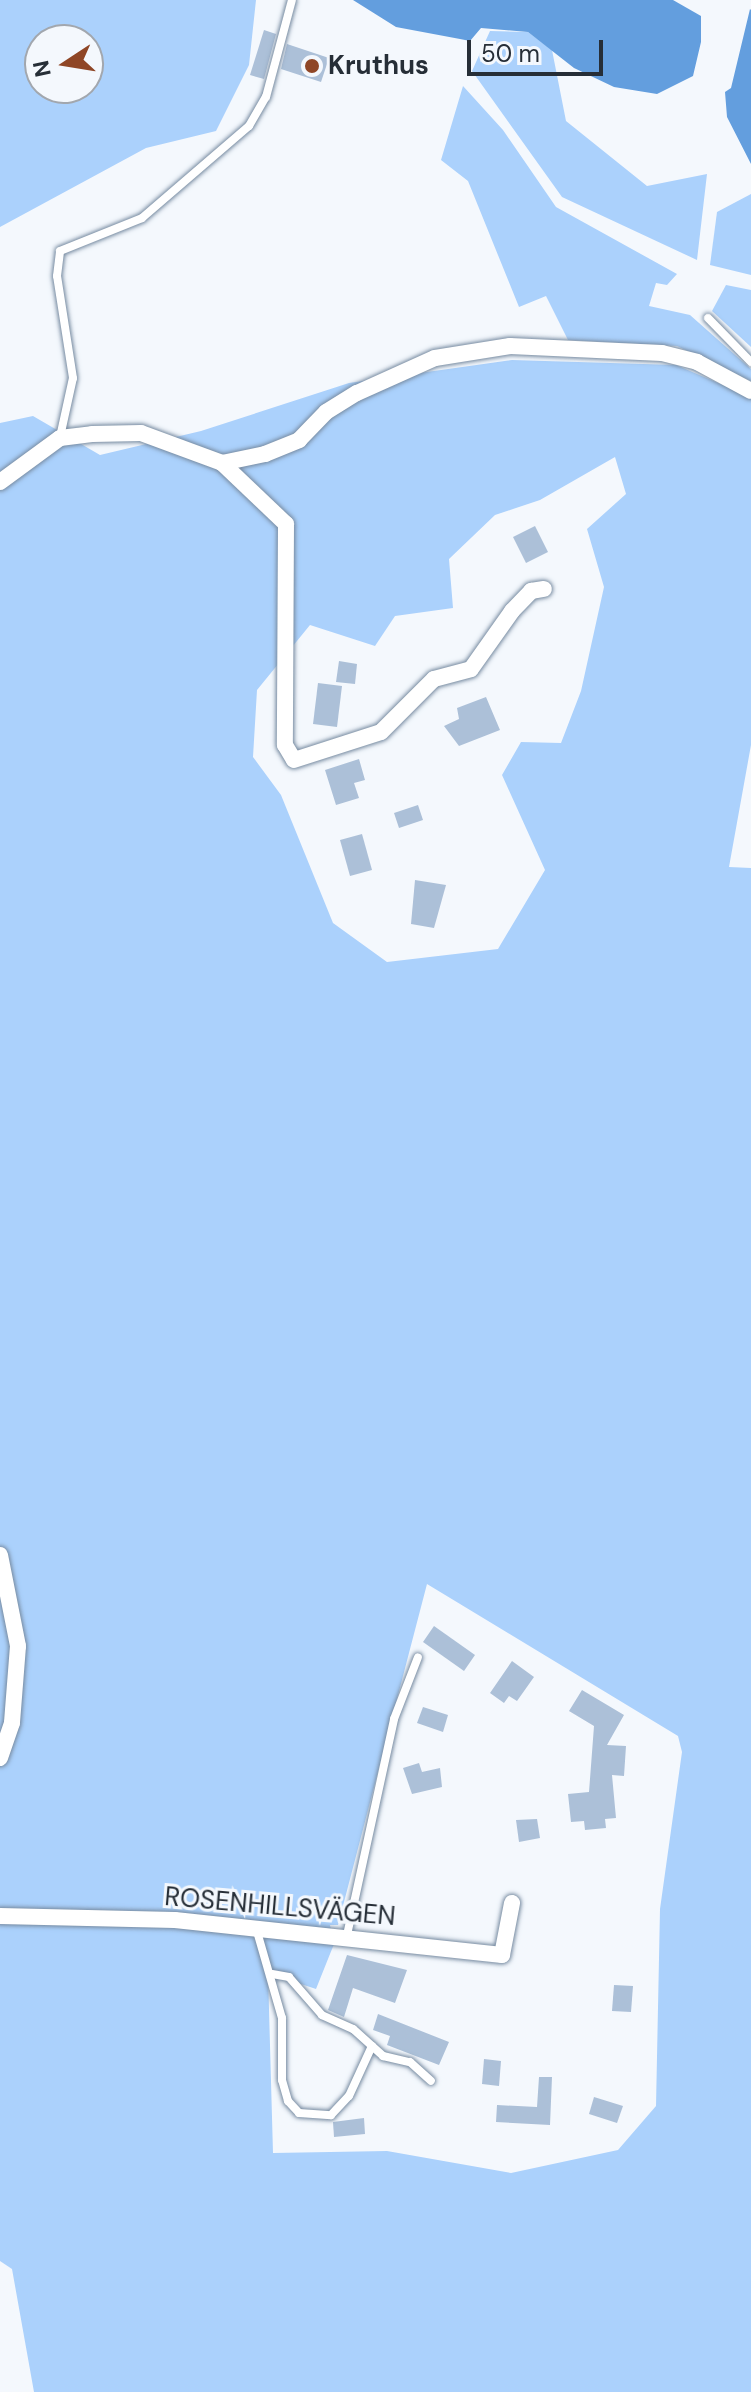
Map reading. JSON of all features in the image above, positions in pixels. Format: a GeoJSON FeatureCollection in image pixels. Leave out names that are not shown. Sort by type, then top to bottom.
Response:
{"type":"FeatureCollection","features":[{"type":"Feature","properties":{"kind":"street"},"geometry":{"type":"LineString","coordinates":[[222,463],[299,440],[326,412],[357,393],[435,358],[472,351],[510,346],[662,353],[697,362],[751,391]]}},
{"type":"Feature","properties":{"kind":"street"},"geometry":{"type":"LineString","coordinates":[[0,482],[60,438],[141,433],[222,463],[286,524],[285,745],[294,760],[381,732],[434,679],[471,669],[512,611],[531,591],[544,589]]}},
{"type":"Feature","properties":{"kind":"street"},"geometry":{"type":"LineString","coordinates":[[0,1758],[12,1723],[18,1646],[1,1558]]}},
{"type":"Feature","properties":{"kind":"street","name":"ROSENHILLSVÄGEN"},"geometry":{"type":"LineString","coordinates":[[0,1916],[255,1926],[502,1955],[512,1903]]}},
{"type":"Feature","properties":{"kind":"lane"},"geometry":{"type":"LineString","coordinates":[[60,438],[73,378],[57,276],[60,251],[142,218],[249,126],[266,97],[292,0]]}},
{"type":"Feature","properties":{"kind":"lane"},"geometry":{"type":"LineString","coordinates":[[708,318],[751,362]]}},
{"type":"Feature","properties":{"kind":"lane"},"geometry":{"type":"LineString","coordinates":[[347,1935],[394,1719],[418,1657]]}},
{"type":"Feature","properties":{"kind":"lane"},"geometry":{"type":"LineString","coordinates":[[255,1926],[272,1974],[282,2018],[282,2080],[288,2101],[299,2113],[331,2115],[349,2096],[372,2046]]}},
{"type":"Feature","properties":{"kind":"lane"},"geometry":{"type":"LineString","coordinates":[[272,1974],[289,1977],[322,2015],[353,2029],[383,2056],[410,2062],[431,2081]]}},
{"type":"Feature","properties":{"kind":"shaded area"},"geometry":{"type":"Polygon","coordinates":[[[0,0],[256,0],[249,65],[216,131],[146,148],[0,227],[0,0]]]}},
{"type":"Feature","properties":{"kind":"shaded area"},"geometry":{"type":"Polygon","coordinates":[[[353,0],[673,0],[701,16],[701,42],[693,76],[657,94],[614,87],[574,68],[528,32],[481,28],[470,41],[396,27],[353,0]]]}},
{"type":"Feature","properties":{"kind":"shaded area"},"geometry":{"type":"Polygon","coordinates":[[[750,9],[751,164],[727,117],[725,92],[731,88],[750,9]]]}},
{"type":"Feature","properties":{"kind":"shaded area"},"geometry":{"type":"Polygon","coordinates":[[[490,31],[528,32],[552,50],[566,121],[647,186],[707,174],[697,260],[562,197],[472,71],[490,31]]]}},
{"type":"Feature","properties":{"kind":"shaded area"},"geometry":{"type":"Polygon","coordinates":[[[463,86],[503,130],[556,207],[677,274],[667,285],[656,283],[649,306],[690,315],[751,369],[751,381],[677,346],[568,340],[546,296],[519,307],[468,181],[441,160],[463,86]]]}},
{"type":"Feature","properties":{"kind":"shaded area"},"geometry":{"type":"Polygon","coordinates":[[[751,194],[751,275],[710,265],[717,212],[751,194]]]}},
{"type":"Feature","properties":{"kind":"shaded area"},"geometry":{"type":"Polygon","coordinates":[[[726,285],[751,290],[751,347],[712,311],[726,285]]]}},
{"type":"Feature","properties":{"kind":"shaded area"},"geometry":{"type":"Polygon","coordinates":[[[512,360],[676,365],[751,397],[751,745],[729,867],[751,868],[751,2392],[34,2392],[12,2269],[0,2261],[0,423],[33,416],[100,455],[201,431],[349,383],[512,360]],[[615,457],[540,500],[495,515],[449,559],[453,608],[395,616],[375,646],[310,625],[257,690],[253,757],[281,795],[333,923],[387,962],[498,949],[545,870],[502,775],[521,742],[561,743],[581,691],[604,587],[587,529],[626,494],[615,457]],[[427,1584],[338,1925],[330,1925],[334,1944],[316,1989],[268,1973],[273,2153],[387,2151],[511,2173],[618,2150],[656,2106],[660,1909],[682,1752],[678,1736],[427,1584]]]}},
{"type":"Feature","properties":{"kind":"building"},"geometry":{"type":"Polygon","coordinates":[[[264,30],[276,34],[264,79],[250,75],[264,30]]]}},
{"type":"Feature","properties":{"kind":"building","name":"Kruthus"},"geometry":{"type":"Polygon","coordinates":[[[287,44],[329,58],[321,82],[281,69],[287,44]]]}},
{"type":"Feature","properties":{"kind":"building"},"geometry":{"type":"Polygon","coordinates":[[[535,526],[548,552],[526,563],[513,537],[535,526]]]}},
{"type":"Feature","properties":{"kind":"building"},"geometry":{"type":"Polygon","coordinates":[[[339,661],[357,664],[355,684],[336,682],[339,661]]]}},
{"type":"Feature","properties":{"kind":"building"},"geometry":{"type":"Polygon","coordinates":[[[318,683],[342,686],[337,727],[313,724],[318,683]]]}},
{"type":"Feature","properties":{"kind":"building"},"geometry":{"type":"Polygon","coordinates":[[[486,697],[500,730],[459,746],[444,726],[459,719],[457,708],[486,697]]]}},
{"type":"Feature","properties":{"kind":"building"},"geometry":{"type":"Polygon","coordinates":[[[359,759],[365,780],[354,783],[359,798],[336,805],[325,770],[359,759]]]}},
{"type":"Feature","properties":{"kind":"building"},"geometry":{"type":"Polygon","coordinates":[[[418,805],[423,820],[399,828],[394,813],[418,805]]]}},
{"type":"Feature","properties":{"kind":"building"},"geometry":{"type":"Polygon","coordinates":[[[362,834],[372,870],[350,876],[340,840],[362,834]]]}},
{"type":"Feature","properties":{"kind":"building"},"geometry":{"type":"Polygon","coordinates":[[[415,880],[446,885],[434,928],[411,924],[415,880]]]}},
{"type":"Feature","properties":{"kind":"building"},"geometry":{"type":"Polygon","coordinates":[[[434,1626],[475,1655],[464,1671],[423,1642],[434,1626]]]}},
{"type":"Feature","properties":{"kind":"building"},"geometry":{"type":"Polygon","coordinates":[[[512,1661],[534,1677],[517,1701],[509,1696],[504,1703],[490,1693],[512,1661]]]}},
{"type":"Feature","properties":{"kind":"building"},"geometry":{"type":"Polygon","coordinates":[[[582,1690],[624,1715],[607,1745],[626,1746],[624,1776],[612,1775],[616,1818],[605,1819],[606,1828],[585,1830],[584,1821],[571,1822],[568,1794],[589,1792],[594,1726],[569,1711],[582,1690]]]}},
{"type":"Feature","properties":{"kind":"building"},"geometry":{"type":"Polygon","coordinates":[[[423,1707],[448,1715],[443,1732],[417,1723],[423,1707]]]}},
{"type":"Feature","properties":{"kind":"building"},"geometry":{"type":"Polygon","coordinates":[[[419,1763],[422,1772],[440,1768],[442,1787],[412,1794],[403,1768],[419,1763]]]}},
{"type":"Feature","properties":{"kind":"building"},"geometry":{"type":"Polygon","coordinates":[[[537,1819],[540,1838],[519,1842],[516,1820],[537,1819]]]}},
{"type":"Feature","properties":{"kind":"building"},"geometry":{"type":"Polygon","coordinates":[[[347,1955],[407,1970],[395,2003],[353,1988],[344,2017],[328,2010],[347,1955]]]}},
{"type":"Feature","properties":{"kind":"building"},"geometry":{"type":"Polygon","coordinates":[[[614,1985],[633,1986],[631,2012],[612,2011],[614,1985]]]}},
{"type":"Feature","properties":{"kind":"building"},"geometry":{"type":"Polygon","coordinates":[[[378,2014],[449,2042],[439,2065],[387,2045],[390,2036],[373,2030],[378,2014]]]}},
{"type":"Feature","properties":{"kind":"building"},"geometry":{"type":"Polygon","coordinates":[[[484,2059],[501,2061],[499,2086],[482,2084],[484,2059]]]}},
{"type":"Feature","properties":{"kind":"building"},"geometry":{"type":"Polygon","coordinates":[[[539,2077],[552,2077],[550,2125],[496,2122],[497,2105],[537,2107],[539,2077]]]}},
{"type":"Feature","properties":{"kind":"building"},"geometry":{"type":"Polygon","coordinates":[[[594,2097],[623,2106],[617,2123],[589,2114],[594,2097]]]}},
{"type":"Feature","properties":{"kind":"building"},"geometry":{"type":"Polygon","coordinates":[[[364,2118],[365,2134],[334,2137],[333,2122],[364,2118]]]}},
{"type":"Feature","properties":{"kind":"place","name":"Kruthus"},"geometry":{"type":"Point","coordinates":[312,66]}}]}
